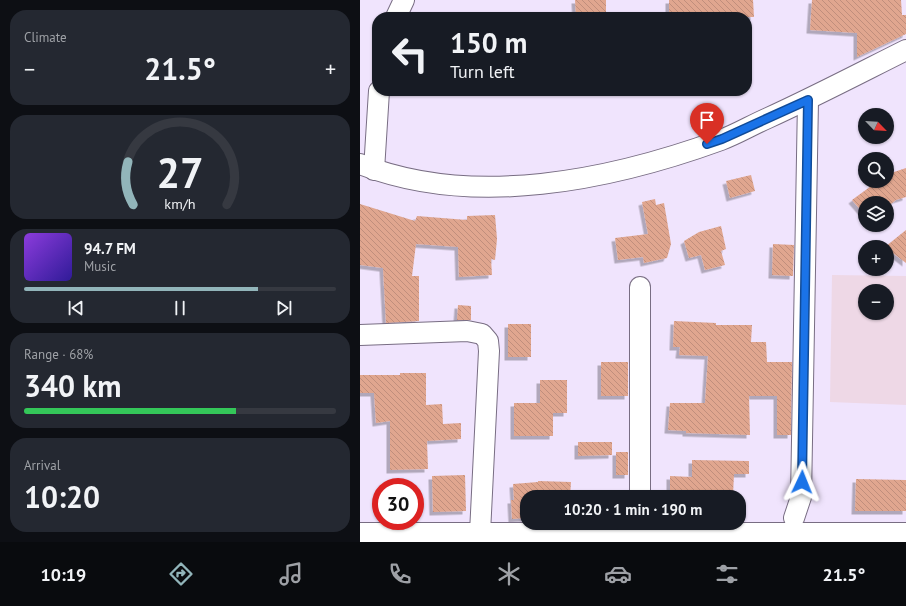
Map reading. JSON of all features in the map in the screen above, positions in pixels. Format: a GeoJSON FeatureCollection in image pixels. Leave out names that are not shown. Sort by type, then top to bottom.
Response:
{"type":"FeatureCollection","features":[{"type":"Feature","properties":{"kind":"street"},"geometry":{"type":"LineString","coordinates":[[398,12],[404,0]]}},
{"type":"Feature","properties":{"kind":"street"},"geometry":{"type":"LineString","coordinates":[[378,96],[367,167],[393,176],[437,184],[515,187],[575,179],[635,167],[722,139],[808,100],[906,50]]}},
{"type":"Feature","properties":{"kind":"street"},"geometry":{"type":"LineString","coordinates":[[794,518],[801,497],[808,100]]}},
{"type":"Feature","properties":{"kind":"street"},"geometry":{"type":"LineString","coordinates":[[640,287],[640,490]]}},
{"type":"Feature","properties":{"kind":"street"},"geometry":{"type":"LineString","coordinates":[[360,335],[472,332],[482,334],[488,341],[489,351],[480,533]]}},
{"type":"Feature","properties":{"kind":"street"},"geometry":{"type":"LineString","coordinates":[[360,533],[906,533]]}},
{"type":"Feature","properties":{"kind":"shaded area"},"geometry":{"type":"Polygon","coordinates":[[[832,275],[906,276],[906,405],[830,402],[832,275]]]}},
{"type":"Feature","properties":{"kind":"building"},"geometry":{"type":"Polygon","coordinates":[[[575,0],[606,0],[606,12],[576,12],[575,0]]]}},
{"type":"Feature","properties":{"kind":"building"},"geometry":{"type":"Polygon","coordinates":[[[669,0],[753,0],[754,17],[752,17],[752,12],[669,12],[669,0]]]}},
{"type":"Feature","properties":{"kind":"building"},"geometry":{"type":"Polygon","coordinates":[[[812,0],[901,0],[902,15],[906,15],[906,34],[857,57],[857,33],[810,30],[812,0]]]}},
{"type":"Feature","properties":{"kind":"building"},"geometry":{"type":"Polygon","coordinates":[[[906,168],[906,197],[894,202],[894,196],[858,196],[858,207],[852,200],[868,188],[894,188],[894,172],[906,168]]]}},
{"type":"Feature","properties":{"kind":"building"},"geometry":{"type":"Polygon","coordinates":[[[751,175],[755,191],[730,198],[726,181],[751,175]]]}},
{"type":"Feature","properties":{"kind":"building"},"geometry":{"type":"Polygon","coordinates":[[[655,199],[656,205],[664,203],[671,244],[667,258],[644,263],[643,257],[618,260],[615,238],[648,234],[642,202],[655,199]]]}},
{"type":"Feature","properties":{"kind":"building"},"geometry":{"type":"Polygon","coordinates":[[[360,204],[415,221],[417,216],[467,220],[467,216],[495,215],[497,239],[495,260],[491,259],[492,275],[459,277],[458,247],[416,244],[412,276],[419,276],[419,321],[386,323],[383,268],[360,265],[360,204]]]}},
{"type":"Feature","properties":{"kind":"building"},"geometry":{"type":"Polygon","coordinates":[[[721,226],[726,249],[721,251],[725,265],[705,270],[701,255],[689,258],[684,241],[699,232],[721,226]]]}},
{"type":"Feature","properties":{"kind":"building"},"geometry":{"type":"Polygon","coordinates":[[[906,230],[906,263],[894,254],[894,240],[906,230]]]}},
{"type":"Feature","properties":{"kind":"building"},"geometry":{"type":"Polygon","coordinates":[[[773,244],[794,245],[793,276],[772,275],[773,244]]]}},
{"type":"Feature","properties":{"kind":"building"},"geometry":{"type":"Polygon","coordinates":[[[458,305],[471,306],[471,320],[457,320],[458,305]]]}},
{"type":"Feature","properties":{"kind":"building"},"geometry":{"type":"Polygon","coordinates":[[[674,321],[716,323],[716,325],[752,325],[751,342],[766,342],[767,362],[792,362],[791,435],[777,435],[777,396],[749,396],[750,435],[686,433],[686,431],[668,430],[670,403],[705,403],[708,356],[679,355],[680,347],[673,347],[674,321]]]}},
{"type":"Feature","properties":{"kind":"building"},"geometry":{"type":"Polygon","coordinates":[[[508,324],[531,324],[531,357],[508,357],[508,324]]]}},
{"type":"Feature","properties":{"kind":"building"},"geometry":{"type":"Polygon","coordinates":[[[601,362],[628,362],[628,396],[601,396],[601,362]]]}},
{"type":"Feature","properties":{"kind":"building"},"geometry":{"type":"Polygon","coordinates":[[[400,373],[426,373],[426,405],[442,404],[443,424],[461,423],[461,439],[427,441],[428,469],[390,470],[390,421],[376,423],[374,393],[360,393],[360,375],[400,375],[400,373]]]}},
{"type":"Feature","properties":{"kind":"building"},"geometry":{"type":"Polygon","coordinates":[[[540,380],[567,380],[567,413],[553,413],[553,436],[514,436],[514,403],[540,403],[540,380]]]}},
{"type":"Feature","properties":{"kind":"building"},"geometry":{"type":"Polygon","coordinates":[[[578,442],[612,442],[612,455],[578,456],[578,442]]]}},
{"type":"Feature","properties":{"kind":"building"},"geometry":{"type":"Polygon","coordinates":[[[616,452],[628,452],[628,475],[616,475],[616,452]]]}},
{"type":"Feature","properties":{"kind":"building"},"geometry":{"type":"Polygon","coordinates":[[[692,460],[749,461],[749,474],[734,474],[733,490],[670,490],[670,476],[692,477],[692,460]]]}},
{"type":"Feature","properties":{"kind":"building"},"geometry":{"type":"Polygon","coordinates":[[[465,475],[466,511],[433,512],[432,476],[465,475]]]}},
{"type":"Feature","properties":{"kind":"building"},"geometry":{"type":"Polygon","coordinates":[[[856,479],[906,480],[906,511],[855,511],[856,479]]]}},
{"type":"Feature","properties":{"kind":"building"},"geometry":{"type":"Polygon","coordinates":[[[571,482],[570,490],[520,490],[520,518],[512,519],[511,500],[514,500],[513,484],[571,482]]]}},
{"type":"Feature","properties":{"kind":"route"},"geometry":{"type":"LineString","coordinates":[[707,144],[722,139],[808,100],[805,195],[806,296],[802,482]]}}]}
